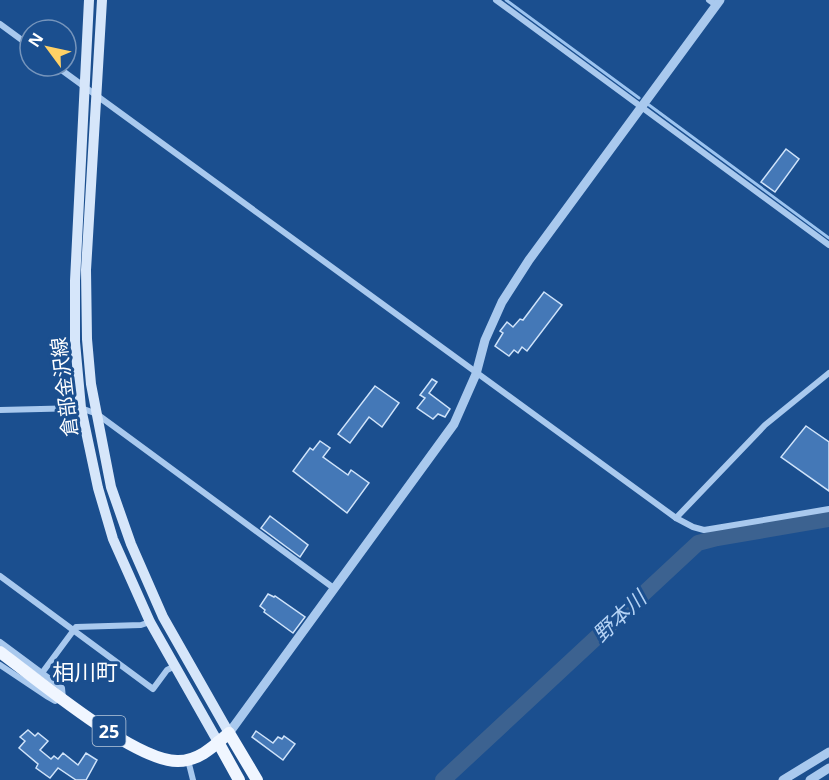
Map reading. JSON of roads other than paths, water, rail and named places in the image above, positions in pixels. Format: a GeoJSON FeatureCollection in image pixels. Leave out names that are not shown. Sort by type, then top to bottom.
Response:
{"type":"FeatureCollection","features":[{"type":"Feature","properties":{"kind":"main road","name":"倉部金沢線"},"geometry":{"type":"LineString","coordinates":[[89,0],[75,282],[75,342],[81,408],[98,488],[113,539],[150,622],[218,742]]}},
{"type":"Feature","properties":{"kind":"main road","name":"倉部金沢線"},"geometry":{"type":"LineString","coordinates":[[102,0],[86,270],[87,339],[91,384],[111,487],[131,544],[163,617],[229,733]]}},
{"type":"Feature","properties":{"kind":"main road","name":"25"},"geometry":{"type":"LineString","coordinates":[[0,652],[96,723],[137,748],[169,760],[188,759]]}},
{"type":"Feature","properties":{"kind":"main road"},"geometry":{"type":"LineString","coordinates":[[188,759],[208,751],[229,733],[257,780]]}},
{"type":"Feature","properties":{"kind":"main road"},"geometry":{"type":"LineString","coordinates":[[218,742],[239,780]]}},
{"type":"Feature","properties":{"kind":"street"},"geometry":{"type":"LineString","coordinates":[[496,0],[829,245]]}},
{"type":"Feature","properties":{"kind":"street"},"geometry":{"type":"LineString","coordinates":[[229,733],[454,424],[476,374],[485,340],[502,302],[529,260],[715,2]]}},
{"type":"Feature","properties":{"kind":"street"},"geometry":{"type":"LineString","coordinates":[[0,24],[18,37]]}},
{"type":"Feature","properties":{"kind":"street"},"geometry":{"type":"LineString","coordinates":[[72,78],[676,518],[704,530],[829,509]]}},
{"type":"Feature","properties":{"kind":"street"},"geometry":{"type":"LineString","coordinates":[[676,518],[765,425],[829,373]]}},
{"type":"Feature","properties":{"kind":"street"},"geometry":{"type":"LineString","coordinates":[[0,410],[81,408],[97,414],[335,589]]}},
{"type":"Feature","properties":{"kind":"street"},"geometry":{"type":"LineString","coordinates":[[0,576],[153,689],[167,670],[175,666]]}},
{"type":"Feature","properties":{"kind":"street"},"geometry":{"type":"LineString","coordinates":[[42,674],[76,627],[141,626],[150,622]]}},
{"type":"Feature","properties":{"kind":"street"},"geometry":{"type":"LineString","coordinates":[[0,642],[62,688],[63,698],[55,701],[0,664]]}},
{"type":"Feature","properties":{"kind":"street"},"geometry":{"type":"LineString","coordinates":[[783,780],[829,752]]}},
{"type":"Feature","properties":{"kind":"street"},"geometry":{"type":"LineString","coordinates":[[188,759],[193,780]]}},
{"type":"Feature","properties":{"kind":"street"},"geometry":{"type":"LineString","coordinates":[[810,780],[829,768]]}},
{"type":"Feature","properties":{"kind":"waterway"},"geometry":{"type":"LineString","coordinates":[[506,0],[639,98]]}},
{"type":"Feature","properties":{"kind":"waterway"},"geometry":{"type":"LineString","coordinates":[[649,105],[829,238]]}},
{"type":"Feature","properties":{"kind":"waterway","name":"野本川"},"geometry":{"type":"LineString","coordinates":[[443,780],[698,543],[829,519]]}},
{"type":"Feature","properties":{"kind":"district","name":"相川町"},"geometry":{"type":"Point","coordinates":[85,671]}}]}
